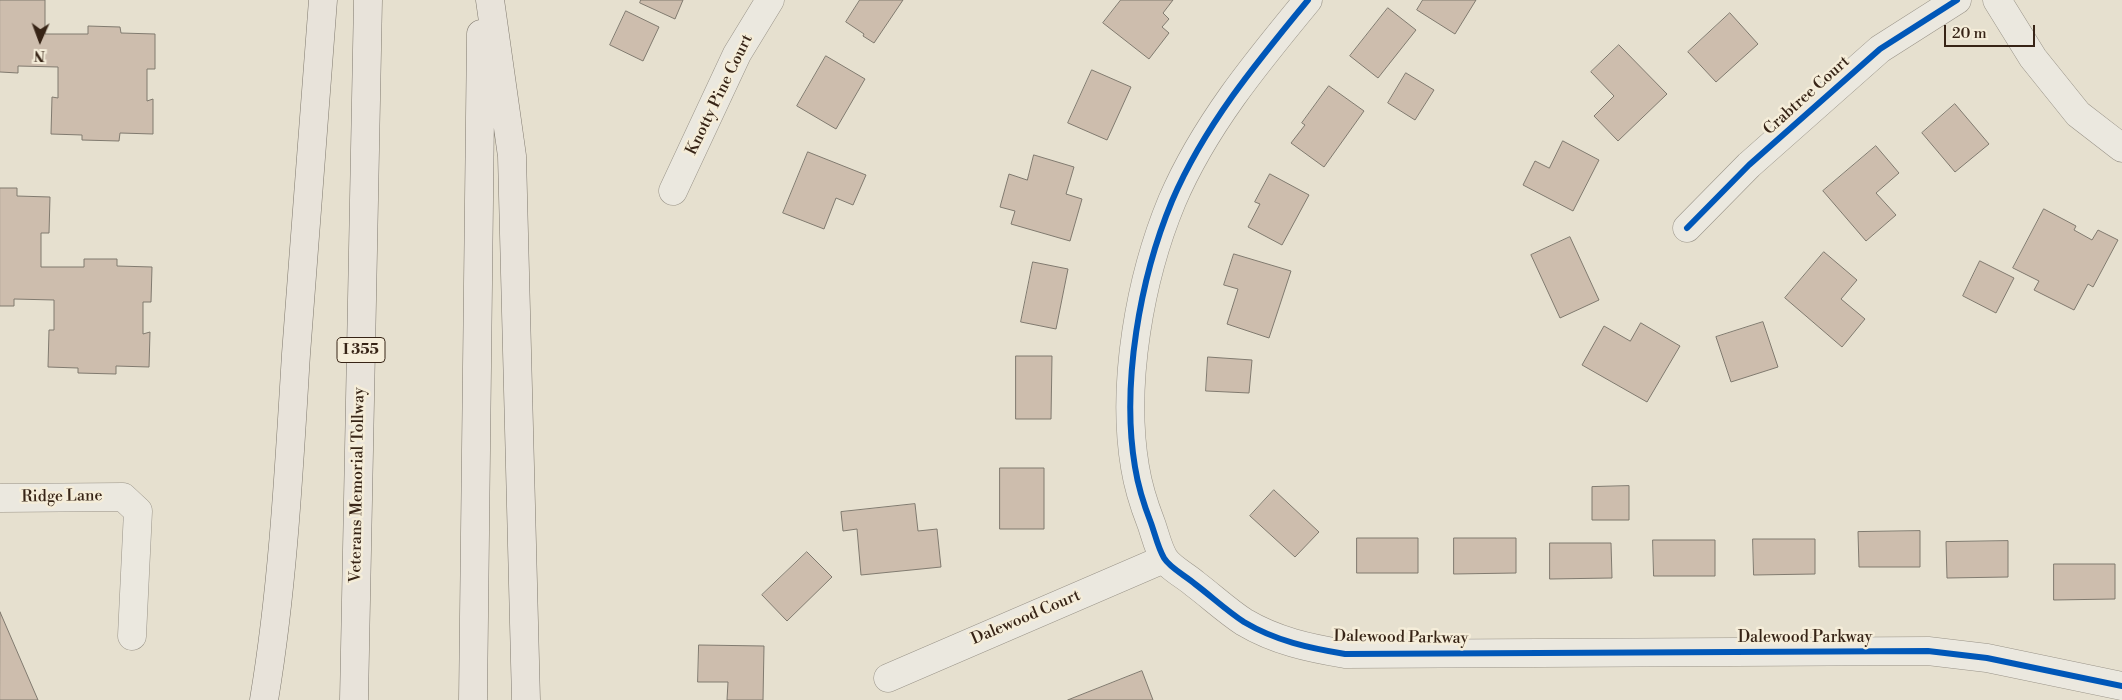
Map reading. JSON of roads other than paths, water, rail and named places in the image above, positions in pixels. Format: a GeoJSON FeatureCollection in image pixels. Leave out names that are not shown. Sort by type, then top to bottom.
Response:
{"type":"FeatureCollection","features":[{"type":"Feature","properties":{"kind":"highway"},"geometry":{"type":"LineString","coordinates":[[264,700],[271,658],[287,495],[303,244],[323,0]]}},
{"type":"Feature","properties":{"kind":"highway","name":"Veterans Memorial Tollway"},"geometry":{"type":"LineString","coordinates":[[354,700],[368,0]]}},
{"type":"Feature","properties":{"kind":"highway"},"geometry":{"type":"LineString","coordinates":[[473,700],[482,0]]}},
{"type":"Feature","properties":{"kind":"highway"},"geometry":{"type":"LineString","coordinates":[[490,0],[512,156],[526,700]]}},
{"type":"Feature","properties":{"kind":"street","name":"Knotty Pine Court"},"geometry":{"type":"LineString","coordinates":[[673,191],[737,54],[770,0]]}},
{"type":"Feature","properties":{"kind":"street"},"geometry":{"type":"LineString","coordinates":[[1164,559],[1144,503],[1135,468],[1131,425],[1132,379],[1136,338],[1146,281],[1172,201],[1198,149],[1230,98],[1308,0]]}},
{"type":"Feature","properties":{"kind":"street","name":"Crabtree Court"},"geometry":{"type":"LineString","coordinates":[[1687,228],[1750,165],[1880,49],[1957,0]]}},
{"type":"Feature","properties":{"kind":"street"},"geometry":{"type":"LineString","coordinates":[[1997,0],[2033,58],[2078,114],[2122,148]]}},
{"type":"Feature","properties":{"kind":"street","name":"Ridge Lane"},"geometry":{"type":"LineString","coordinates":[[0,498],[123,497],[138,511],[132,636]]}},
{"type":"Feature","properties":{"kind":"street","name":"Dalewood Court"},"geometry":{"type":"LineString","coordinates":[[888,678],[1164,559]]}},
{"type":"Feature","properties":{"kind":"street","name":"Dalewood Parkway"},"geometry":{"type":"LineString","coordinates":[[1164,559],[1244,621],[1278,639],[1305,647],[1345,654],[1928,651],[1987,658],[2122,686]]}}]}
